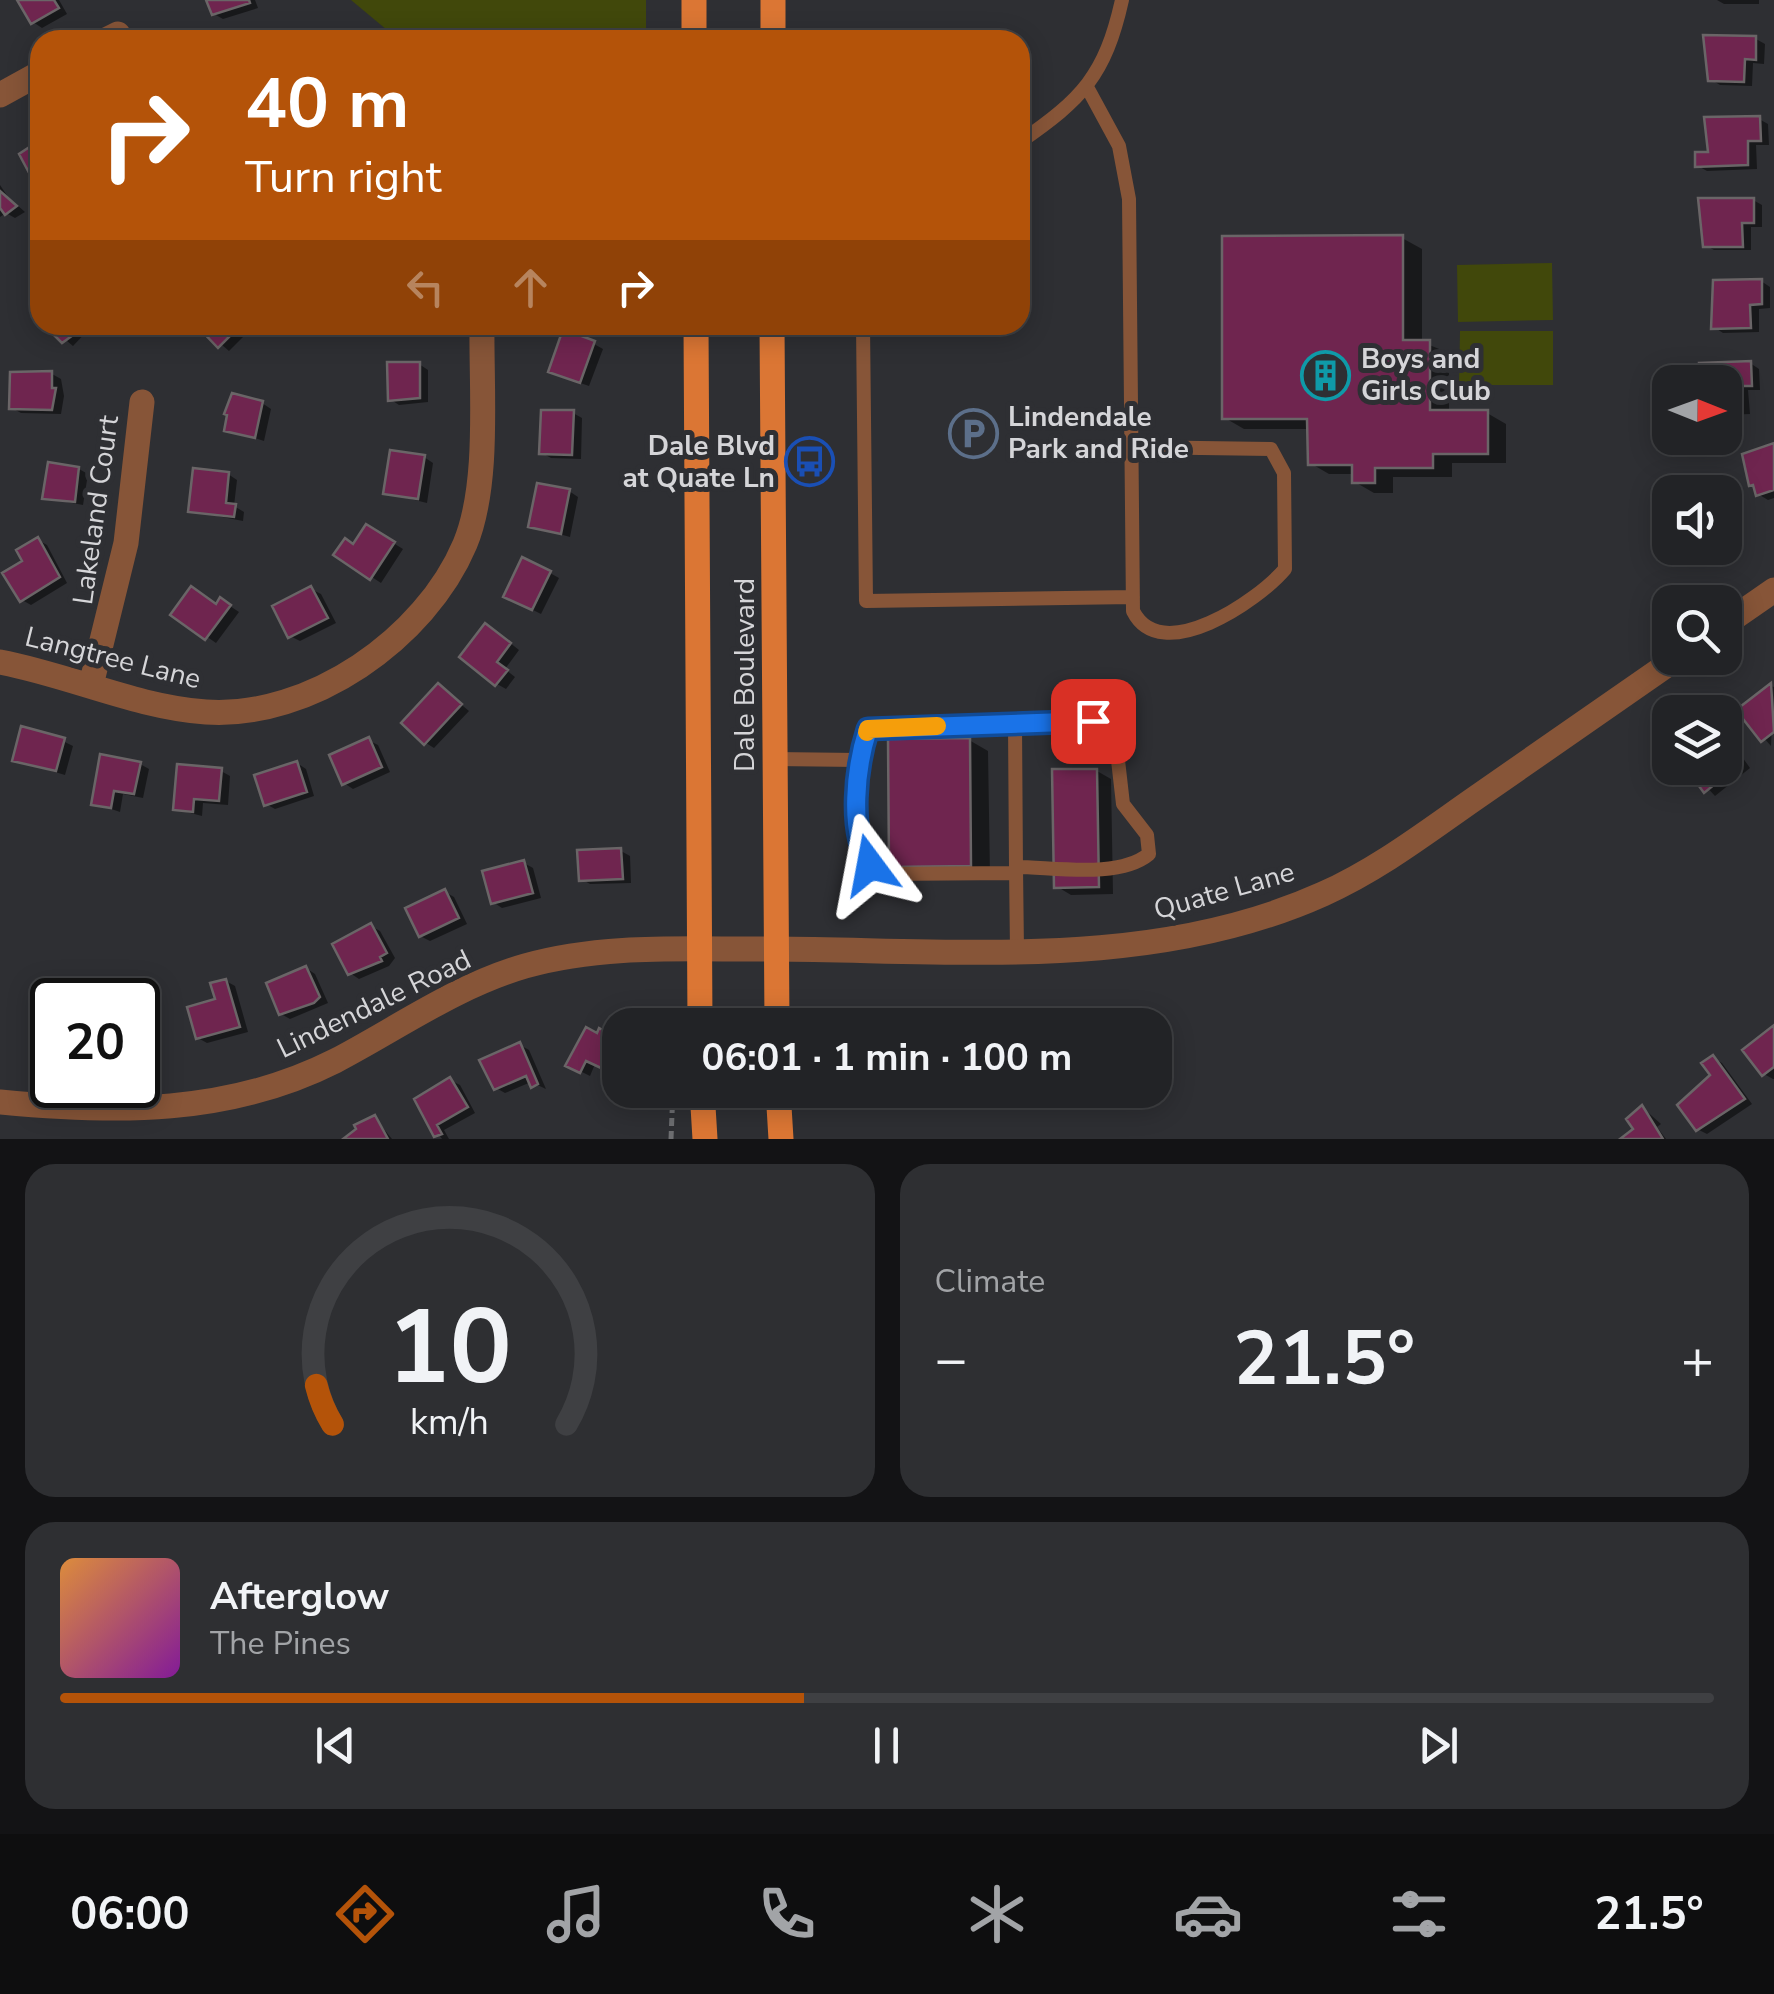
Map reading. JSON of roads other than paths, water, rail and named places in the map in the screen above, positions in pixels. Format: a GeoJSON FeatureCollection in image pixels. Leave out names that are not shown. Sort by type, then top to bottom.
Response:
{"type":"FeatureCollection","features":[{"type":"Feature","properties":{"kind":"main road"},"geometry":{"type":"LineString","coordinates":[[694,0],[694,30]]}},
{"type":"Feature","properties":{"kind":"main road"},"geometry":{"type":"LineString","coordinates":[[773,0],[773,30]]}},
{"type":"Feature","properties":{"kind":"main road","name":"Dale Boulevard"},"geometry":{"type":"LineString","coordinates":[[696,335],[700,1008]]}},
{"type":"Feature","properties":{"kind":"main road","name":"Dale Boulevard"},"geometry":{"type":"LineString","coordinates":[[772,335],[777,1008]]}},
{"type":"Feature","properties":{"kind":"main road"},"geometry":{"type":"LineString","coordinates":[[703,1108],[705,1139]]}},
{"type":"Feature","properties":{"kind":"main road"},"geometry":{"type":"LineString","coordinates":[[779,1108],[780,1139]]}},
{"type":"Feature","properties":{"kind":"street"},"geometry":{"type":"LineString","coordinates":[[0,95],[30,79]]}},
{"type":"Feature","properties":{"kind":"street","name":"Langtree Lane"},"geometry":{"type":"LineString","coordinates":[[0,662],[170,707],[206,712],[257,710],[320,688],[386,645],[426,603],[466,542],[481,428],[482,335]]}},
{"type":"Feature","properties":{"kind":"street","name":"Lakeland Court"},"geometry":{"type":"LineString","coordinates":[[91,685],[126,543],[142,402]]}},
{"type":"Feature","properties":{"kind":"street"},"geometry":{"type":"LineString","coordinates":[[1742,612],[1774,590]]}},
{"type":"Feature","properties":{"kind":"street","name":"Quate Lane"},"geometry":{"type":"LineString","coordinates":[[775,949],[1017,951],[1134,946],[1199,934],[1324,894],[1392,856],[1653,675]]}},
{"type":"Feature","properties":{"kind":"street","name":"Lindendale Road"},"geometry":{"type":"LineString","coordinates":[[0,1102],[134,1110],[244,1096],[333,1062],[424,1009],[523,967],[616,950],[775,949]]}},
{"type":"Feature","properties":{"kind":"lane"},"geometry":{"type":"LineString","coordinates":[[1030,135],[1072,106],[1087,87],[1113,37],[1122,0]]}},
{"type":"Feature","properties":{"kind":"lane"},"geometry":{"type":"LineString","coordinates":[[1087,87],[1106,115],[1127,179],[1133,597],[1141,626],[1154,632],[1200,630],[1272,584],[1285,569],[1285,492],[1284,473],[1271,449],[1132,447]]}},
{"type":"Feature","properties":{"kind":"lane"},"geometry":{"type":"LineString","coordinates":[[863,335],[866,601],[1133,597]]}},
{"type":"Feature","properties":{"kind":"lane"},"geometry":{"type":"LineString","coordinates":[[1093,721],[1115,734],[1123,804],[1147,835],[1149,854],[1139,862],[1116,866],[882,874],[860,850],[858,760],[868,729],[1015,724],[1093,721]]}},
{"type":"Feature","properties":{"kind":"lane"},"geometry":{"type":"LineString","coordinates":[[1015,724],[1017,951]]}},
{"type":"Feature","properties":{"kind":"lane"},"geometry":{"type":"LineString","coordinates":[[774,759],[858,760]]}},
{"type":"Feature","properties":{"kind":"place","name":"Boys and Girls Club"},"geometry":{"type":"Point","coordinates":[1326,375]}},
{"type":"Feature","properties":{"kind":"place","name":"Lindendale Park and Ride"},"geometry":{"type":"Point","coordinates":[973,433]}},
{"type":"Feature","properties":{"kind":"place","name":"Dale Blvd at Quate Ln"},"geometry":{"type":"Point","coordinates":[810,462]}}]}
